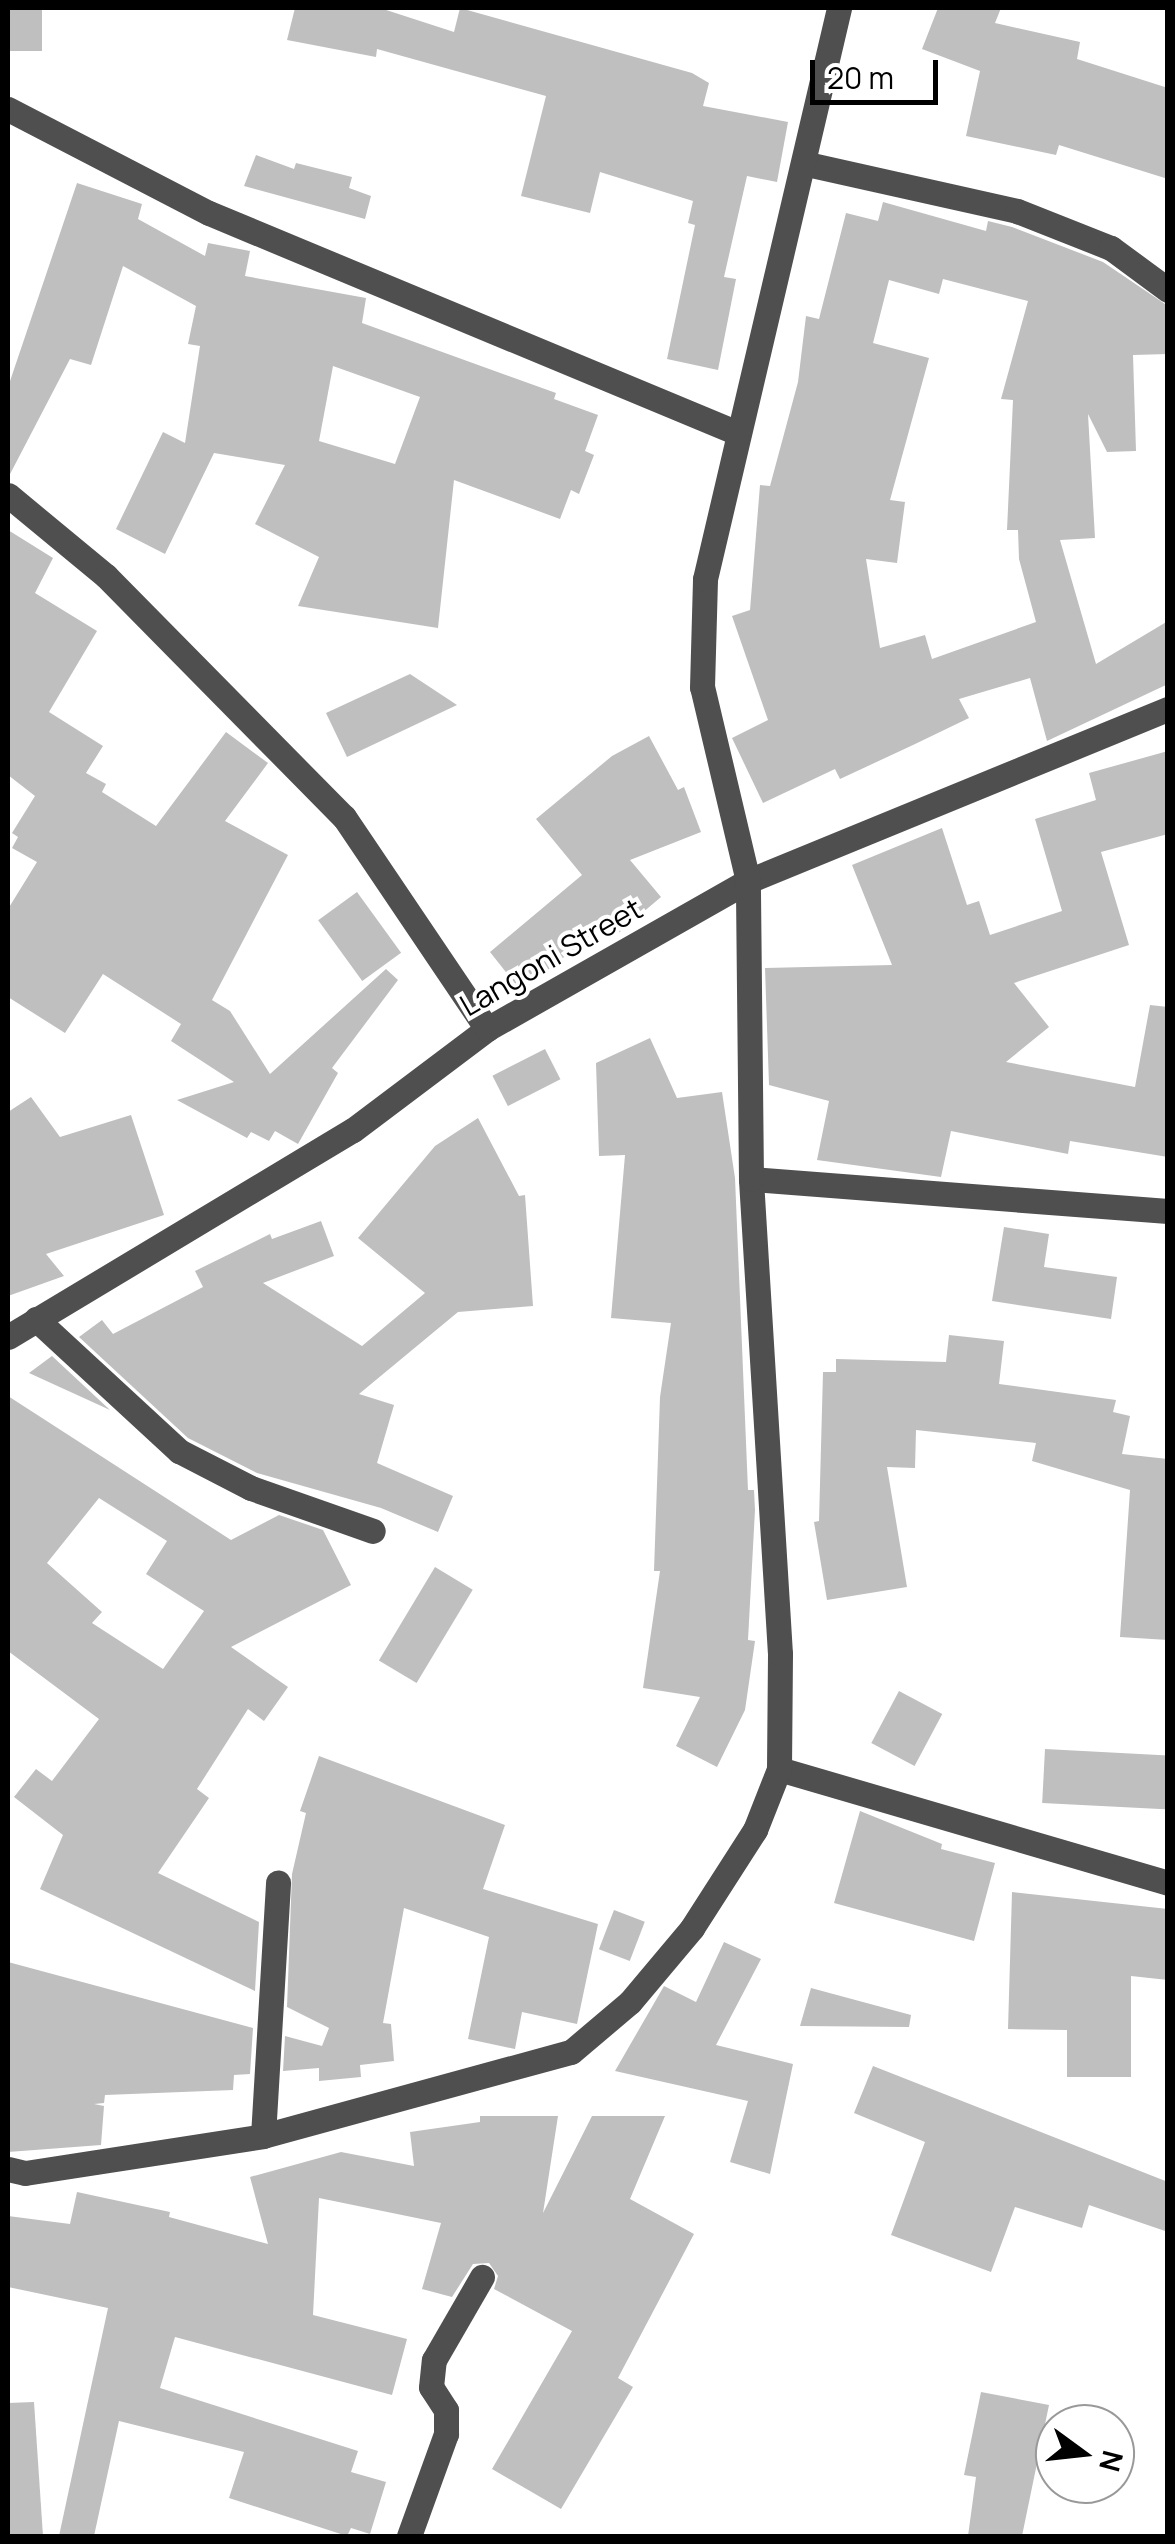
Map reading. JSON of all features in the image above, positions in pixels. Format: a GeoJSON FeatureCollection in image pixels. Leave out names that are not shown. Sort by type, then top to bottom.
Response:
{"type":"FeatureCollection","features":[{"type":"Feature","properties":{"kind":"street"},"geometry":{"type":"LineString","coordinates":[[8,2169],[25,2172],[263,2136],[570,2052],[630,2002],[692,1928],[755,1830],[778,1769],[780,1654],[751,1179],[748,880],[702,687],[705,578],[735,432],[807,164],[839,8]]}},
{"type":"Feature","properties":{"kind":"street"},"geometry":{"type":"LineString","coordinates":[[8,109],[209,213],[735,432]]}},
{"type":"Feature","properties":{"kind":"street"},"geometry":{"type":"LineString","coordinates":[[807,164],[1017,211],[1111,248],[1168,290]]}},
{"type":"Feature","properties":{"kind":"street"},"geometry":{"type":"LineString","coordinates":[[8,495],[106,576],[344,817],[486,1029]]}},
{"type":"Feature","properties":{"kind":"street","name":"Langoni Street"},"geometry":{"type":"LineString","coordinates":[[8,1336],[353,1130],[486,1029],[748,880],[1168,709]]}},
{"type":"Feature","properties":{"kind":"street"},"geometry":{"type":"LineString","coordinates":[[751,1179],[1168,1211]]}},
{"type":"Feature","properties":{"kind":"street"},"geometry":{"type":"LineString","coordinates":[[36,1319],[180,1451],[251,1488],[373,1531]]}},
{"type":"Feature","properties":{"kind":"street"},"geometry":{"type":"LineString","coordinates":[[778,1769],[1168,1883]]}},
{"type":"Feature","properties":{"kind":"street"},"geometry":{"type":"LineString","coordinates":[[263,2136],[278,1882]]}},
{"type":"Feature","properties":{"kind":"street"},"geometry":{"type":"LineString","coordinates":[[409,2536],[446,2434],[446,2410],[431,2386],[434,2360],[482,2277]]}},
{"type":"Feature","properties":{"kind":"building"},"geometry":{"type":"Polygon","coordinates":[[[8,8],[42,8],[42,51],[8,51],[8,8]]]}},
{"type":"Feature","properties":{"kind":"building"},"geometry":{"type":"Polygon","coordinates":[[[295,8],[380,8],[454,32],[460,8],[692,73],[709,83],[703,106],[788,122],[777,182],[747,176],[724,277],[736,279],[718,370],[667,359],[695,225],[688,223],[693,201],[600,172],[590,213],[521,196],[546,96],[377,49],[376,57],[287,40],[295,8]]]}},
{"type":"Feature","properties":{"kind":"building"},"geometry":{"type":"Polygon","coordinates":[[[938,8],[1001,8],[995,23],[1080,42],[1077,59],[1168,88],[1168,179],[1059,145],[1056,155],[966,136],[980,71],[922,49],[938,8]]]}},
{"type":"Feature","properties":{"kind":"building"},"geometry":{"type":"Polygon","coordinates":[[[256,155],[294,169],[296,163],[352,177],[349,188],[371,196],[365,219],[244,186],[256,155]]]}},
{"type":"Feature","properties":{"kind":"building"},"geometry":{"type":"Polygon","coordinates":[[[77,183],[142,204],[138,219],[205,256],[208,243],[250,251],[245,276],[366,298],[362,323],[556,393],[554,399],[598,415],[585,451],[594,455],[579,494],[571,490],[560,519],[454,480],[438,628],[298,606],[319,557],[255,524],[285,465],[214,453],[165,554],[116,529],[163,432],[185,443],[200,346],[188,344],[196,306],[123,266],[91,365],[70,359],[8,478],[8,387],[77,183]],[[333,366],[319,441],[395,464],[420,397],[333,366]]]}},
{"type":"Feature","properties":{"kind":"building"},"geometry":{"type":"Polygon","coordinates":[[[883,202],[986,231],[988,221],[1012,227],[1103,262],[1168,306],[1168,354],[1133,355],[1136,451],[1107,452],[1088,414],[1095,538],[1060,540],[1096,664],[1168,621],[1168,684],[1047,741],[1030,678],[959,699],[969,718],[840,779],[835,769],[763,803],[732,738],[768,720],[732,616],[750,610],[760,485],[770,486],[798,382],[806,316],[819,319],[846,213],[878,221],[883,202]],[[943,279],[939,294],[889,280],[873,343],[929,358],[890,500],[905,502],[897,563],[866,559],[880,648],[925,635],[932,659],[1036,622],[1019,559],[1018,530],[1007,530],[1013,400],[1001,399],[1028,301],[943,279]]]}},
{"type":"Feature","properties":{"kind":"building"},"geometry":{"type":"Polygon","coordinates":[[[8,530],[53,558],[35,593],[97,631],[49,712],[103,746],[86,773],[106,784],[102,792],[156,826],[226,732],[268,763],[225,821],[288,855],[212,1000],[230,1011],[270,1074],[386,969],[398,980],[332,1068],[338,1073],[298,1144],[275,1131],[269,1141],[251,1132],[247,1138],[177,1100],[234,1082],[171,1041],[181,1024],[103,974],[65,1033],[8,997],[8,909],[37,862],[12,848],[18,837],[12,833],[35,796],[8,775],[8,530]]]}},
{"type":"Feature","properties":{"kind":"building"},"geometry":{"type":"Polygon","coordinates":[[[410,674],[457,705],[347,757],[326,713],[410,674]]]}},
{"type":"Feature","properties":{"kind":"building"},"geometry":{"type":"Polygon","coordinates":[[[649,736],[678,790],[684,787],[701,832],[630,860],[661,897],[615,936],[606,924],[521,991],[490,952],[582,875],[536,819],[612,756],[649,736]]]}},
{"type":"Feature","properties":{"kind":"building"},"geometry":{"type":"Polygon","coordinates":[[[1168,751],[1168,834],[1101,852],[1129,945],[1014,983],[1049,1027],[1006,1062],[1135,1087],[1150,1005],[1168,1007],[1168,1157],[1070,1141],[1068,1154],[951,1131],[941,1177],[817,1160],[829,1101],[769,1085],[765,968],[892,965],[852,865],[942,828],[967,905],[979,901],[990,935],[1062,911],[1035,819],[1096,800],[1089,773],[1168,751]]]}},
{"type":"Feature","properties":{"kind":"building"},"geometry":{"type":"Polygon","coordinates":[[[357,892],[401,953],[362,981],[318,920],[357,892]]]}},
{"type":"Feature","properties":{"kind":"building"},"geometry":{"type":"Polygon","coordinates":[[[650,1038],[677,1098],[722,1092],[735,1178],[748,1490],[754,1490],[755,1510],[748,1640],[755,1641],[745,1710],[717,1767],[676,1746],[700,1697],[643,1688],[660,1571],[654,1571],[660,1397],[671,1323],[611,1318],[625,1155],[599,1156],[596,1063],[650,1038]]]}},
{"type":"Feature","properties":{"kind":"building"},"geometry":{"type":"Polygon","coordinates":[[[545,1049],[560,1079],[508,1106],[492,1076],[545,1049]]]}},
{"type":"Feature","properties":{"kind":"building"},"geometry":{"type":"Polygon","coordinates":[[[31,1097],[60,1137],[131,1115],[164,1215],[46,1254],[64,1276],[8,1296],[8,1112],[31,1097]]]}},
{"type":"Feature","properties":{"kind":"building"},"geometry":{"type":"Polygon","coordinates":[[[478,1118],[519,1196],[525,1195],[533,1306],[458,1312],[359,1394],[394,1405],[377,1463],[453,1496],[438,1532],[381,1508],[257,1473],[188,1438],[79,1337],[102,1320],[113,1334],[203,1287],[195,1271],[270,1234],[272,1239],[321,1221],[334,1256],[263,1283],[362,1346],[425,1293],[358,1238],[435,1146],[478,1118]]]}},
{"type":"Feature","properties":{"kind":"building"},"geometry":{"type":"Polygon","coordinates":[[[1004,1227],[1049,1234],[1044,1267],[1117,1277],[1111,1319],[992,1301],[1004,1227]]]}},
{"type":"Feature","properties":{"kind":"building"},"geometry":{"type":"Polygon","coordinates":[[[949,1335],[1004,1341],[999,1384],[1116,1400],[1113,1412],[1130,1416],[1122,1454],[1168,1459],[1168,1640],[1120,1637],[1130,1490],[1032,1461],[1036,1443],[916,1430],[915,1468],[887,1467],[907,1587],[827,1600],[814,1522],[819,1521],[823,1372],[836,1372],[836,1359],[946,1362],[949,1335]]]}},
{"type":"Feature","properties":{"kind":"building"},"geometry":{"type":"Polygon","coordinates":[[[52,1356],[110,1410],[29,1373],[52,1356]]]}},
{"type":"Feature","properties":{"kind":"building"},"geometry":{"type":"Polygon","coordinates":[[[8,1396],[231,1540],[279,1515],[323,1530],[351,1585],[231,1647],[288,1687],[264,1721],[248,1709],[197,1789],[209,1798],[158,1873],[259,1922],[255,1991],[40,1889],[63,1835],[14,1797],[36,1769],[52,1781],[99,1719],[8,1651],[8,1396]],[[99,1498],[47,1563],[102,1612],[92,1623],[163,1669],[204,1611],[146,1574],[167,1541],[99,1498]]]}},
{"type":"Feature","properties":{"kind":"building"},"geometry":{"type":"Polygon","coordinates":[[[435,1567],[473,1590],[417,1683],[379,1660],[435,1567]]]}},
{"type":"Feature","properties":{"kind":"building"},"geometry":{"type":"Polygon","coordinates":[[[899,1691],[942,1714],[915,1766],[871,1743],[899,1691]]]}},
{"type":"Feature","properties":{"kind":"building"},"geometry":{"type":"Polygon","coordinates":[[[1045,1749],[1168,1755],[1165,1809],[1042,1803],[1045,1749]]]}},
{"type":"Feature","properties":{"kind":"building"},"geometry":{"type":"Polygon","coordinates":[[[319,1756],[505,1825],[483,1889],[598,1924],[577,2024],[522,2012],[515,2049],[468,2039],[489,1937],[404,1908],[383,2023],[391,2024],[394,2061],[360,2065],[361,2077],[319,2081],[319,2068],[283,2071],[285,2036],[322,2046],[329,2028],[287,2007],[292,1874],[306,1813],[300,1811],[319,1756]]]}},
{"type":"Feature","properties":{"kind":"building"},"geometry":{"type":"Polygon","coordinates":[[[860,1811],[942,1844],[941,1849],[995,1863],[974,1941],[834,1903],[860,1811]]]}},
{"type":"Feature","properties":{"kind":"building"},"geometry":{"type":"Polygon","coordinates":[[[1012,1892],[1168,1909],[1168,1980],[1131,1976],[1131,2077],[1067,2077],[1067,2030],[1008,2029],[1012,1892]]]}},
{"type":"Feature","properties":{"kind":"building"},"geometry":{"type":"Polygon","coordinates":[[[614,1910],[645,1922],[630,1961],[599,1949],[614,1910]]]}},
{"type":"Feature","properties":{"kind":"building"},"geometry":{"type":"Polygon","coordinates":[[[724,1942],[761,1959],[716,2045],[793,2064],[770,2174],[730,2162],[748,2101],[615,2071],[664,1986],[696,2002],[724,1942]]]}},
{"type":"Feature","properties":{"kind":"building"},"geometry":{"type":"Polygon","coordinates":[[[8,1962],[253,2028],[250,2074],[234,2075],[233,2090],[105,2095],[104,2103],[94,2104],[104,2106],[101,2145],[8,2152],[8,1962]]]}},
{"type":"Feature","properties":{"kind":"building"},"geometry":{"type":"Polygon","coordinates":[[[811,1988],[911,2015],[909,2027],[800,2026],[811,1988]]]}},
{"type":"Feature","properties":{"kind":"building"},"geometry":{"type":"Polygon","coordinates":[[[873,2066],[1168,2182],[1168,2232],[1089,2205],[1082,2228],[1015,2207],[991,2272],[891,2235],[925,2142],[854,2113],[873,2066]]]}},
{"type":"Feature","properties":{"kind":"building"},"geometry":{"type":"Polygon","coordinates":[[[480,2116],[558,2116],[543,2213],[592,2116],[665,2116],[630,2199],[694,2234],[618,2378],[633,2387],[561,2509],[492,2469],[572,2331],[494,2289],[498,2276],[489,2263],[473,2264],[452,2297],[422,2289],[441,2223],[319,2198],[313,2315],[407,2339],[392,2395],[175,2337],[160,2388],[358,2451],[351,2472],[386,2482],[370,2534],[351,2528],[347,2536],[229,2498],[244,2452],[119,2421],[94,2536],[59,2536],[108,2308],[8,2287],[8,2216],[70,2224],[77,2192],[170,2212],[169,2217],[268,2244],[250,2177],[341,2152],[414,2166],[410,2132],[480,2122],[480,2116]]]}},
{"type":"Feature","properties":{"kind":"building"},"geometry":{"type":"Polygon","coordinates":[[[981,2392],[1044,2404],[1035,2404],[1035,2473],[1022,2536],[968,2536],[976,2477],[964,2475],[981,2392]]]}},
{"type":"Feature","properties":{"kind":"building"},"geometry":{"type":"Polygon","coordinates":[[[34,2402],[43,2536],[8,2536],[8,2403],[34,2402]]]}}]}
